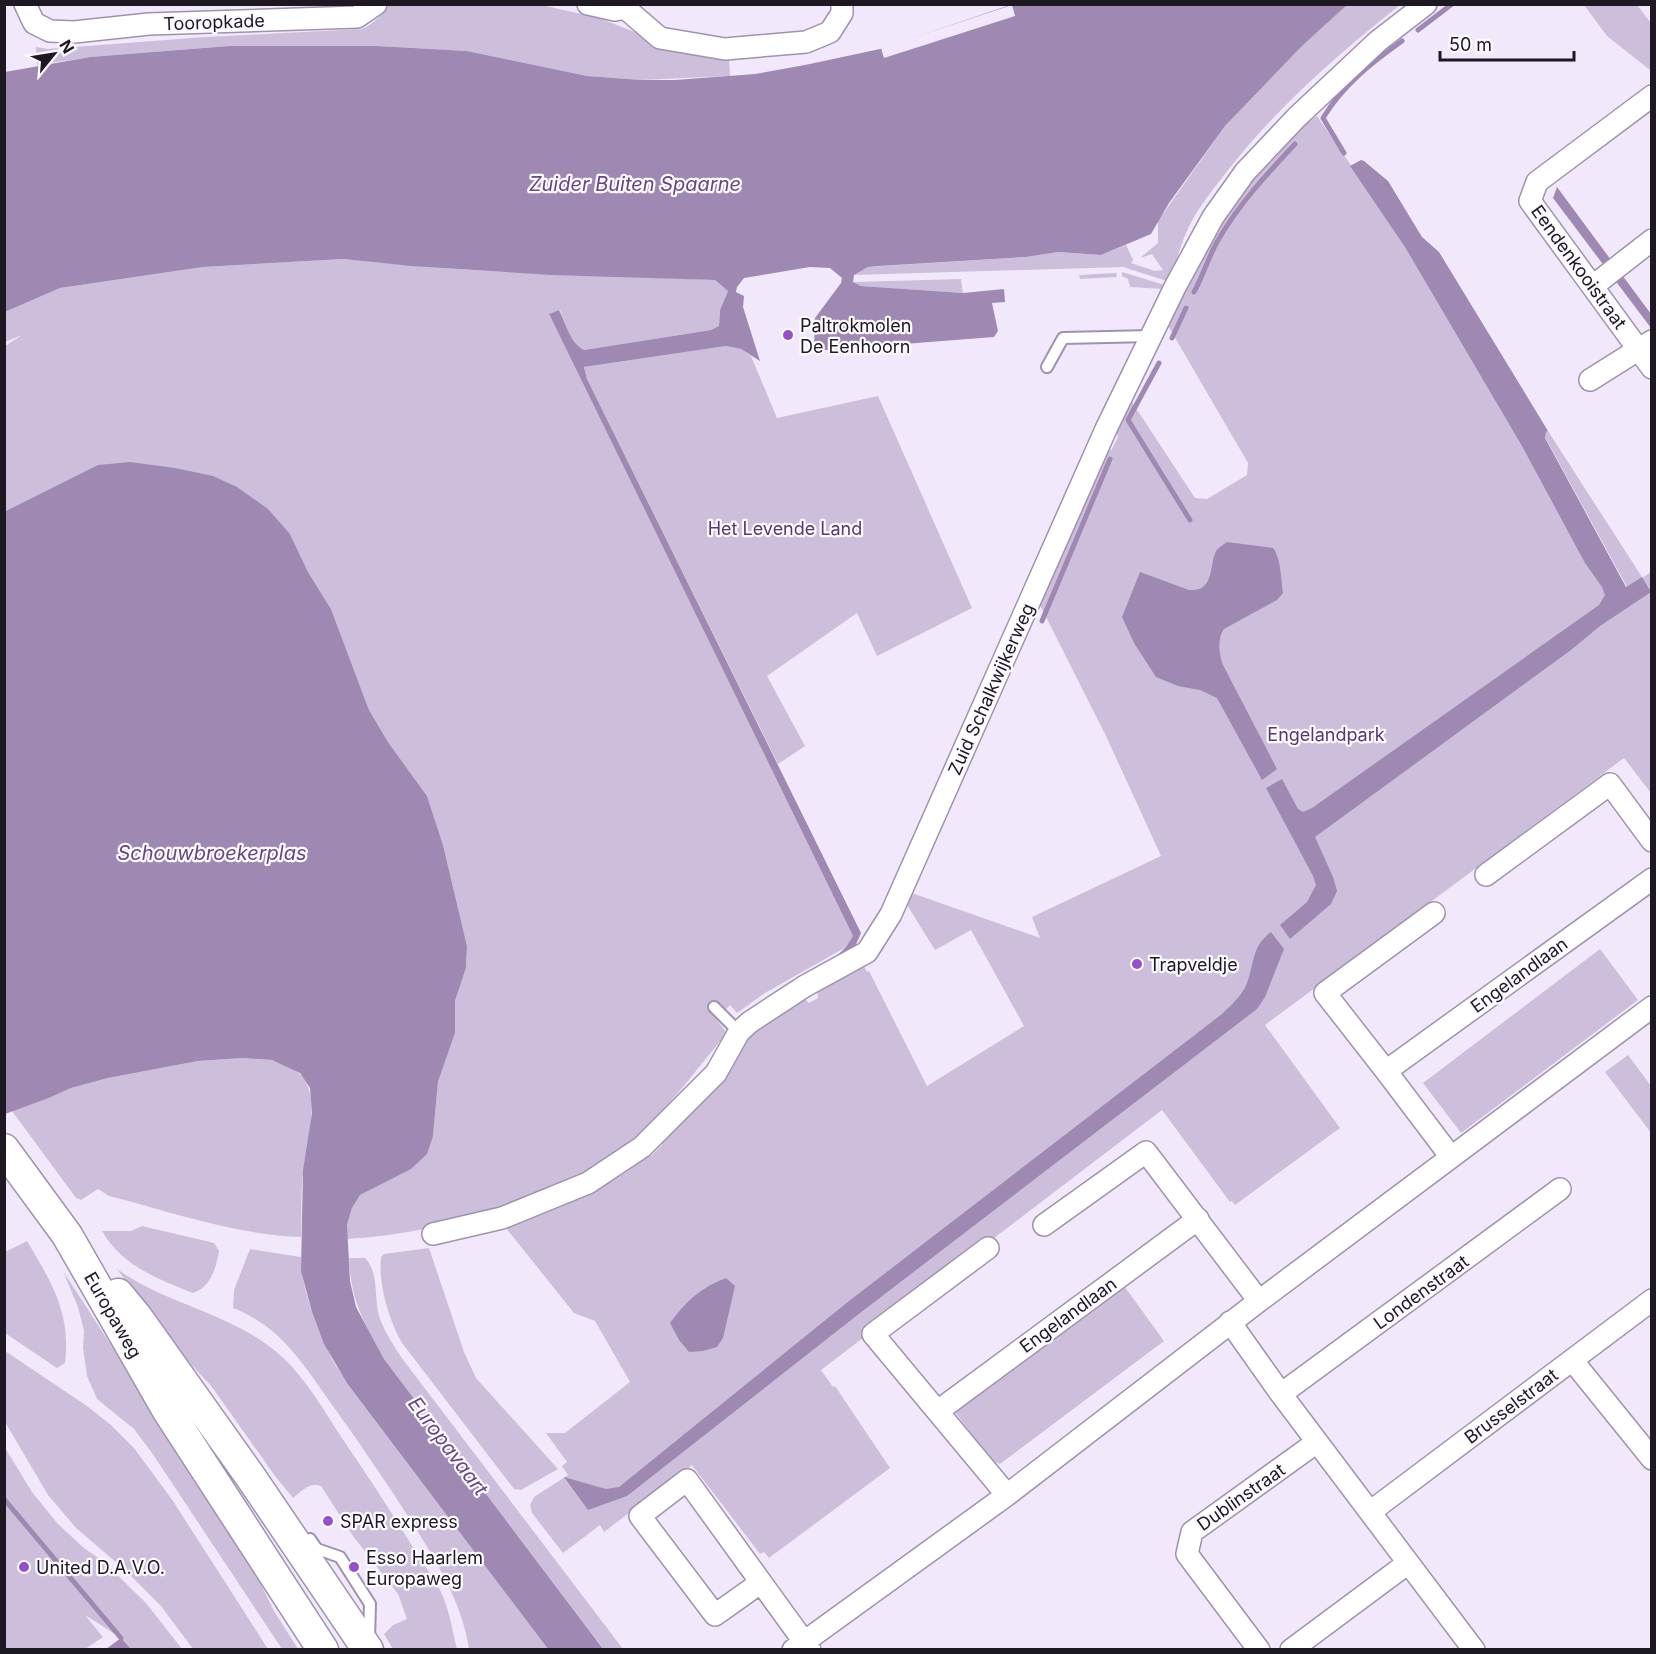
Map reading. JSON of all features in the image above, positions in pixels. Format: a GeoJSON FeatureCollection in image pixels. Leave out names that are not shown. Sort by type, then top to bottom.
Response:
{"type":"FeatureCollection","features":[{"type":"Feature","properties":{"kind":"main road"},"geometry":{"type":"LineString","coordinates":[[4,1149],[64,1231]]}},
{"type":"Feature","properties":{"kind":"main road","name":"Europaweg"},"geometry":{"type":"LineString","coordinates":[[64,1231],[137,1317],[250,1476],[369,1650]]}},
{"type":"Feature","properties":{"kind":"main road","name":"Europaweg"},"geometry":{"type":"LineString","coordinates":[[64,1231],[168,1412],[323,1650]]}},
{"type":"Feature","properties":{"kind":"street","name":"Tooropkade"},"geometry":{"type":"LineString","coordinates":[[25,4],[34,23],[50,31],[74,32],[149,24],[357,17],[376,4]]}},
{"type":"Feature","properties":{"kind":"street"},"geometry":{"type":"LineString","coordinates":[[588,4],[615,10],[626,6],[660,38],[725,50],[806,42],[830,32],[842,13],[842,4]]}},
{"type":"Feature","properties":{"kind":"street","name":"Zuid Schalkwijkerweg"},"geometry":{"type":"LineString","coordinates":[[433,1234],[502,1218],[588,1184],[642,1147],[716,1073],[739,1032],[750,1022],[805,986],[867,952],[886,925],[1106,429],[1175,287],[1213,217],[1245,172],[1325,89],[1378,41],[1426,4]]}},
{"type":"Feature","properties":{"kind":"street","name":"Eendenkooistraat"},"geometry":{"type":"LineString","coordinates":[[1652,96],[1537,182],[1530,201],[1646,344],[1652,368]]}},
{"type":"Feature","properties":{"kind":"street"},"geometry":{"type":"LineString","coordinates":[[1597,283],[1652,240]]}},
{"type":"Feature","properties":{"kind":"street"},"geometry":{"type":"LineString","coordinates":[[1590,380],[1646,344]]}},
{"type":"Feature","properties":{"kind":"street"},"geometry":{"type":"LineString","coordinates":[[1486,875],[1610,784],[1652,841]]}},
{"type":"Feature","properties":{"kind":"street","name":"Engelandlaan"},"geometry":{"type":"LineString","coordinates":[[1386,1071],[1652,879]]}},
{"type":"Feature","properties":{"kind":"street"},"geometry":{"type":"LineString","coordinates":[[1434,913],[1325,993],[1451,1157]]}},
{"type":"Feature","properties":{"kind":"street"},"geometry":{"type":"LineString","coordinates":[[760,1582],[715,1615],[640,1516],[687,1480],[760,1582],[802,1647],[1006,1495],[1230,1322],[1652,1007]]}},
{"type":"Feature","properties":{"kind":"street"},"geometry":{"type":"LineString","coordinates":[[1044,1226],[1146,1152],[1258,1301]]}},
{"type":"Feature","properties":{"kind":"street","name":"Londenstraat"},"geometry":{"type":"LineString","coordinates":[[1281,1395],[1560,1189]]}},
{"type":"Feature","properties":{"kind":"street","name":"Engelandlaan"},"geometry":{"type":"LineString","coordinates":[[938,1411],[1198,1219]]}},
{"type":"Feature","properties":{"kind":"street"},"geometry":{"type":"LineString","coordinates":[[988,1248],[873,1334],[1006,1495]]}},
{"type":"Feature","properties":{"kind":"street","name":"Brusselstraat"},"geometry":{"type":"LineString","coordinates":[[1370,1512],[1652,1300]]}},
{"type":"Feature","properties":{"kind":"street"},"geometry":{"type":"LineString","coordinates":[[1230,1322],[1281,1395],[1474,1650]]}},
{"type":"Feature","properties":{"kind":"street"},"geometry":{"type":"LineString","coordinates":[[1572,1360],[1652,1460]]}},
{"type":"Feature","properties":{"kind":"street","name":"Dublinstraat"},"geometry":{"type":"LineString","coordinates":[[1259,1650],[1187,1554],[1192,1532],[1317,1443]]}},
{"type":"Feature","properties":{"kind":"street"},"geometry":{"type":"LineString","coordinates":[[1291,1650],[1408,1563]]}},
{"type":"Feature","properties":{"kind":"lane"},"geometry":{"type":"LineString","coordinates":[[1047,367],[1063,338],[1152,336]]}},
{"type":"Feature","properties":{"kind":"lane"},"geometry":{"type":"LineString","coordinates":[[714,1008],[739,1032]]}},
{"type":"Feature","properties":{"kind":"lane","name":"Europaweg"},"geometry":{"type":"LineString","coordinates":[[250,1476],[279,1496]]}},
{"type":"Feature","properties":{"kind":"lane","name":"Europaweg"},"geometry":{"type":"LineString","coordinates":[[304,1531],[317,1549],[340,1557],[370,1604],[369,1650]]}},
{"type":"Feature","properties":{"kind":"green space"},"geometry":{"type":"Polygon","coordinates":[[[537,4],[599,18],[668,45],[729,57],[730,76],[641,80],[587,76],[467,51],[377,46],[229,46],[90,57],[37,65],[36,47],[48,49],[205,37],[362,29],[374,21],[389,5],[537,4]]]}},
{"type":"Feature","properties":{"kind":"green space"},"geometry":{"type":"Polygon","coordinates":[[[1347,5],[1400,5],[1307,84],[1244,150],[1209,194],[1195,216],[1182,243],[1171,279],[1167,281],[1123,267],[854,275],[868,267],[1026,257],[1058,252],[1101,255],[1126,245],[1133,260],[1131,263],[1155,271],[1163,270],[1152,254],[1140,258],[1158,243],[1158,221],[1225,126],[1302,46],[1347,5]]]}},
{"type":"Feature","properties":{"kind":"green space"},"geometry":{"type":"Polygon","coordinates":[[[1584,5],[1637,5],[1651,23],[1650,70],[1607,36],[1584,5]]]}},
{"type":"Feature","properties":{"kind":"green space","name":"Engelandpark"},"geometry":{"type":"Polygon","coordinates":[[[1317,116],[1408,248],[1611,599],[1651,572],[1651,793],[1624,758],[1265,1025],[1340,1128],[1235,1205],[1232,1201],[1230,1202],[1162,1110],[821,1370],[833,1387],[835,1386],[890,1468],[769,1558],[764,1552],[760,1554],[692,1465],[604,1532],[600,1525],[563,1553],[532,1513],[530,1505],[534,1497],[568,1475],[562,1466],[567,1462],[546,1433],[565,1433],[630,1382],[595,1321],[574,1313],[506,1228],[581,1198],[616,1179],[648,1155],[651,1156],[662,1145],[661,1142],[751,1027],[800,995],[809,1003],[818,998],[817,986],[862,962],[867,972],[869,971],[927,1086],[1024,1026],[971,930],[935,950],[904,900],[909,892],[1040,938],[1032,917],[1161,856],[1106,736],[1040,605],[1041,597],[1109,445],[1111,451],[1118,437],[1115,430],[1130,399],[1195,498],[1207,499],[1247,475],[1248,463],[1167,324],[1222,219],[1295,132],[1317,116]]]}},
{"type":"Feature","properties":{"kind":"green space"},"geometry":{"type":"Polygon","coordinates":[[[343,259],[482,270],[715,280],[728,291],[720,310],[719,326],[711,330],[584,350],[572,338],[560,310],[549,314],[853,936],[846,947],[765,993],[737,1013],[730,1005],[716,1019],[727,1033],[665,1107],[643,1130],[614,1154],[580,1175],[544,1193],[465,1220],[424,1229],[347,1239],[347,1225],[352,1208],[360,1195],[372,1188],[433,1136],[438,1082],[455,1033],[455,1001],[466,968],[467,946],[443,845],[427,796],[388,742],[369,710],[331,609],[308,572],[290,534],[27,502],[5,512],[5,346],[22,335],[5,342],[5,312],[60,288],[203,267],[343,259]]]}},
{"type":"Feature","properties":{"kind":"green space"},"geometry":{"type":"Polygon","coordinates":[[[1122,272],[1168,286],[1163,289],[1130,287],[1128,279],[1122,276],[1122,272]]]}},
{"type":"Feature","properties":{"kind":"green space"},"geometry":{"type":"Polygon","coordinates":[[[1116,273],[1117,277],[1080,279],[1079,275],[1116,273]]]}},
{"type":"Feature","properties":{"kind":"green space"},"geometry":{"type":"Polygon","coordinates":[[[961,279],[963,293],[861,286],[853,282],[961,279]]]}},
{"type":"Feature","properties":{"kind":"green space","name":"Het Levende Land"},"geometry":{"type":"Polygon","coordinates":[[[726,346],[741,349],[751,356],[777,418],[878,396],[972,608],[877,656],[857,613],[767,676],[805,746],[778,764],[587,379],[584,367],[726,346]]]}},
{"type":"Feature","properties":{"kind":"green space"},"geometry":{"type":"Polygon","coordinates":[[[1548,431],[1642,577],[1627,587],[1545,437],[1548,431]]]}},
{"type":"Feature","properties":{"kind":"green space"},"geometry":{"type":"Polygon","coordinates":[[[1600,949],[1638,1000],[1461,1133],[1423,1083],[1600,949]]]}},
{"type":"Feature","properties":{"kind":"green space"},"geometry":{"type":"Polygon","coordinates":[[[1628,1055],[1651,1086],[1651,1133],[1605,1072],[1628,1055]]]}},
{"type":"Feature","properties":{"kind":"green space"},"geometry":{"type":"Polygon","coordinates":[[[242,1058],[270,1060],[289,1066],[301,1076],[308,1088],[311,1118],[302,1184],[301,1237],[252,1232],[204,1222],[109,1196],[98,1189],[81,1200],[76,1198],[12,1111],[71,1088],[108,1078],[198,1061],[242,1058]]]}},
{"type":"Feature","properties":{"kind":"green space"},"geometry":{"type":"Polygon","coordinates":[[[142,1226],[214,1243],[219,1251],[208,1282],[193,1293],[142,1270],[120,1253],[102,1231],[131,1231],[142,1226]]]}},
{"type":"Feature","properties":{"kind":"green space"},"geometry":{"type":"Polygon","coordinates":[[[27,1241],[52,1285],[62,1314],[66,1345],[65,1363],[57,1368],[5,1333],[5,1252],[27,1241]]]}},
{"type":"Feature","properties":{"kind":"green space"},"geometry":{"type":"Polygon","coordinates":[[[429,1248],[464,1352],[476,1378],[558,1469],[521,1490],[514,1489],[402,1343],[393,1324],[381,1279],[381,1257],[384,1254],[429,1248]]]}},
{"type":"Feature","properties":{"kind":"green space"},"geometry":{"type":"Polygon","coordinates":[[[250,1249],[301,1257],[308,1298],[318,1328],[336,1366],[548,1649],[469,1649],[454,1597],[438,1565],[367,1454],[288,1346],[263,1324],[233,1308],[234,1290],[250,1249]]]}},
{"type":"Feature","properties":{"kind":"green space"},"geometry":{"type":"Polygon","coordinates":[[[349,1258],[365,1258],[369,1264],[374,1277],[379,1316],[401,1357],[623,1649],[603,1649],[384,1359],[356,1300],[352,1287],[349,1258]]]}},
{"type":"Feature","properties":{"kind":"green space"},"geometry":{"type":"Polygon","coordinates":[[[117,1269],[153,1290],[230,1323],[266,1344],[291,1365],[321,1405],[437,1584],[448,1610],[457,1649],[393,1649],[384,1634],[393,1625],[407,1619],[398,1594],[353,1536],[321,1486],[309,1486],[293,1498],[212,1387],[176,1348],[117,1269]]]}},
{"type":"Feature","properties":{"kind":"green space"},"geometry":{"type":"Polygon","coordinates":[[[63,1271],[246,1554],[274,1611],[298,1649],[282,1649],[152,1453],[134,1429],[97,1399],[87,1376],[83,1348],[84,1331],[78,1307],[63,1271]]]}},
{"type":"Feature","properties":{"kind":"green space"},"geometry":{"type":"Polygon","coordinates":[[[1122,1283],[1164,1341],[1000,1464],[992,1461],[954,1408],[1122,1283]]]}},
{"type":"Feature","properties":{"kind":"green space"},"geometry":{"type":"Polygon","coordinates":[[[5,1351],[87,1406],[111,1425],[134,1448],[173,1501],[268,1649],[193,1649],[161,1606],[124,1569],[76,1528],[48,1495],[5,1422],[5,1351]]]}},
{"type":"Feature","properties":{"kind":"green space"},"geometry":{"type":"Polygon","coordinates":[[[4,1446],[32,1492],[58,1524],[85,1549],[103,1561],[146,1603],[182,1649],[131,1649],[121,1638],[85,1615],[103,1637],[85,1649],[5,1649],[4,1446]]]}},
{"type":"Feature","properties":{"kind":"water","name":"Zuider Buiten Spaarne"},"geometry":{"type":"Polygon","coordinates":[[[1010,5],[1347,5],[1302,46],[1225,126],[1169,203],[1151,234],[1101,255],[1058,252],[1026,257],[879,266],[868,267],[854,275],[853,282],[861,286],[963,293],[1004,289],[1005,302],[992,303],[998,331],[994,337],[814,351],[815,318],[841,283],[842,278],[830,268],[810,267],[744,278],[737,287],[736,292],[744,296],[743,307],[760,361],[741,349],[726,346],[584,367],[587,379],[861,933],[854,949],[823,969],[846,947],[853,936],[549,314],[559,310],[575,343],[584,350],[711,330],[719,326],[720,310],[728,291],[715,280],[551,275],[343,259],[203,267],[60,288],[5,312],[5,72],[90,57],[229,46],[377,46],[467,51],[587,76],[675,80],[755,74],[880,49],[1010,5]]]}},
{"type":"Feature","properties":{"kind":"water"},"geometry":{"type":"Polygon","coordinates":[[[1361,160],[1388,181],[1422,237],[1439,252],[1548,431],[1545,438],[1626,587],[1642,577],[1651,592],[1600,626],[1571,650],[1315,837],[1337,891],[1331,904],[1290,939],[1280,925],[1307,902],[1316,885],[1266,788],[1282,779],[1298,809],[1303,812],[1312,808],[1599,605],[1605,595],[1585,563],[1522,446],[1405,247],[1350,166],[1361,160]]]}},
{"type":"Feature","properties":{"kind":"water"},"geometry":{"type":"Polygon","coordinates":[[[1557,187],[1651,314],[1651,328],[1553,198],[1557,187]]]}},
{"type":"Feature","properties":{"kind":"water","name":"Schouwbroekerplas"},"geometry":{"type":"Polygon","coordinates":[[[130,462],[213,476],[237,487],[268,509],[290,534],[308,572],[331,609],[369,710],[388,742],[427,796],[443,845],[467,946],[466,968],[455,1001],[455,1033],[438,1082],[433,1136],[427,1154],[411,1169],[360,1195],[352,1208],[347,1225],[350,1281],[356,1307],[384,1359],[603,1649],[548,1649],[347,1383],[324,1344],[312,1312],[301,1271],[303,1170],[312,1113],[310,1088],[300,1073],[272,1060],[242,1058],[198,1061],[108,1078],[71,1088],[5,1114],[4,512],[98,465],[130,462]]]}},
{"type":"Feature","properties":{"kind":"water"},"geometry":{"type":"Polygon","coordinates":[[[1227,542],[1273,548],[1278,557],[1280,569],[1283,593],[1277,600],[1224,629],[1220,642],[1223,665],[1277,769],[1262,780],[1217,698],[1200,690],[1178,686],[1156,677],[1134,643],[1122,617],[1140,572],[1189,590],[1203,587],[1210,576],[1216,551],[1227,542]]]}},
{"type":"Feature","properties":{"kind":"water"},"geometry":{"type":"Polygon","coordinates":[[[1271,932],[1284,949],[1265,997],[1257,1009],[860,1313],[627,1496],[588,1510],[564,1477],[606,1489],[619,1487],[849,1301],[1222,1014],[1242,992],[1247,983],[1254,955],[1260,943],[1271,932]]]}},
{"type":"Feature","properties":{"kind":"water"},"geometry":{"type":"Polygon","coordinates":[[[726,1278],[735,1286],[723,1338],[717,1347],[689,1352],[670,1323],[694,1296],[726,1278]]]}},
{"type":"Feature","properties":{"kind":"water"},"geometry":{"type":"Polygon","coordinates":[[[121,1638],[131,1649],[106,1649],[121,1638]]]}},
{"type":"Feature","properties":{"kind":"pier"},"geometry":{"type":"Polygon","coordinates":[[[1012,5],[1015,16],[884,58],[881,48],[1012,5]]]}},
{"type":"Feature","properties":{"kind":"waterway"},"geometry":{"type":"LineString","coordinates":[[1418,30],[1452,4]]}},
{"type":"Feature","properties":{"kind":"waterway"},"geometry":{"type":"LineString","coordinates":[[1344,153],[1323,118],[1339,95],[1358,75],[1402,41]]}},
{"type":"Feature","properties":{"kind":"waterway"},"geometry":{"type":"LineString","coordinates":[[1194,292],[1225,228],[1243,203],[1295,144]]}},
{"type":"Feature","properties":{"kind":"waterway"},"geometry":{"type":"LineString","coordinates":[[1172,338],[1186,308]]}},
{"type":"Feature","properties":{"kind":"waterway"},"geometry":{"type":"LineString","coordinates":[[1159,363],[1128,420],[1190,520]]}},
{"type":"Feature","properties":{"kind":"waterway"},"geometry":{"type":"LineString","coordinates":[[1042,621],[1110,459]]}},
{"type":"Feature","properties":{"kind":"waterway"},"geometry":{"type":"LineString","coordinates":[[4,1499],[121,1638]]}},
{"type":"Feature","properties":{"kind":"place","name":"Paltrokmolen De Eenhoorn"},"geometry":{"type":"Point","coordinates":[788,335]}},
{"type":"Feature","properties":{"kind":"place","name":"Trapveldje"},"geometry":{"type":"Point","coordinates":[1137,964]}},
{"type":"Feature","properties":{"kind":"place","name":"SPAR express"},"geometry":{"type":"Point","coordinates":[328,1521]}},
{"type":"Feature","properties":{"kind":"place","name":"United D.A.V.O."},"geometry":{"type":"Point","coordinates":[24,1567]}},
{"type":"Feature","properties":{"kind":"place","name":"Esso Haarlem Europaweg"},"geometry":{"type":"Point","coordinates":[354,1567]}},
{"type":"Feature","properties":{"kind":"water label","name":"Europavaart"},"geometry":{"type":"Point","coordinates":[448,1446]}}]}
